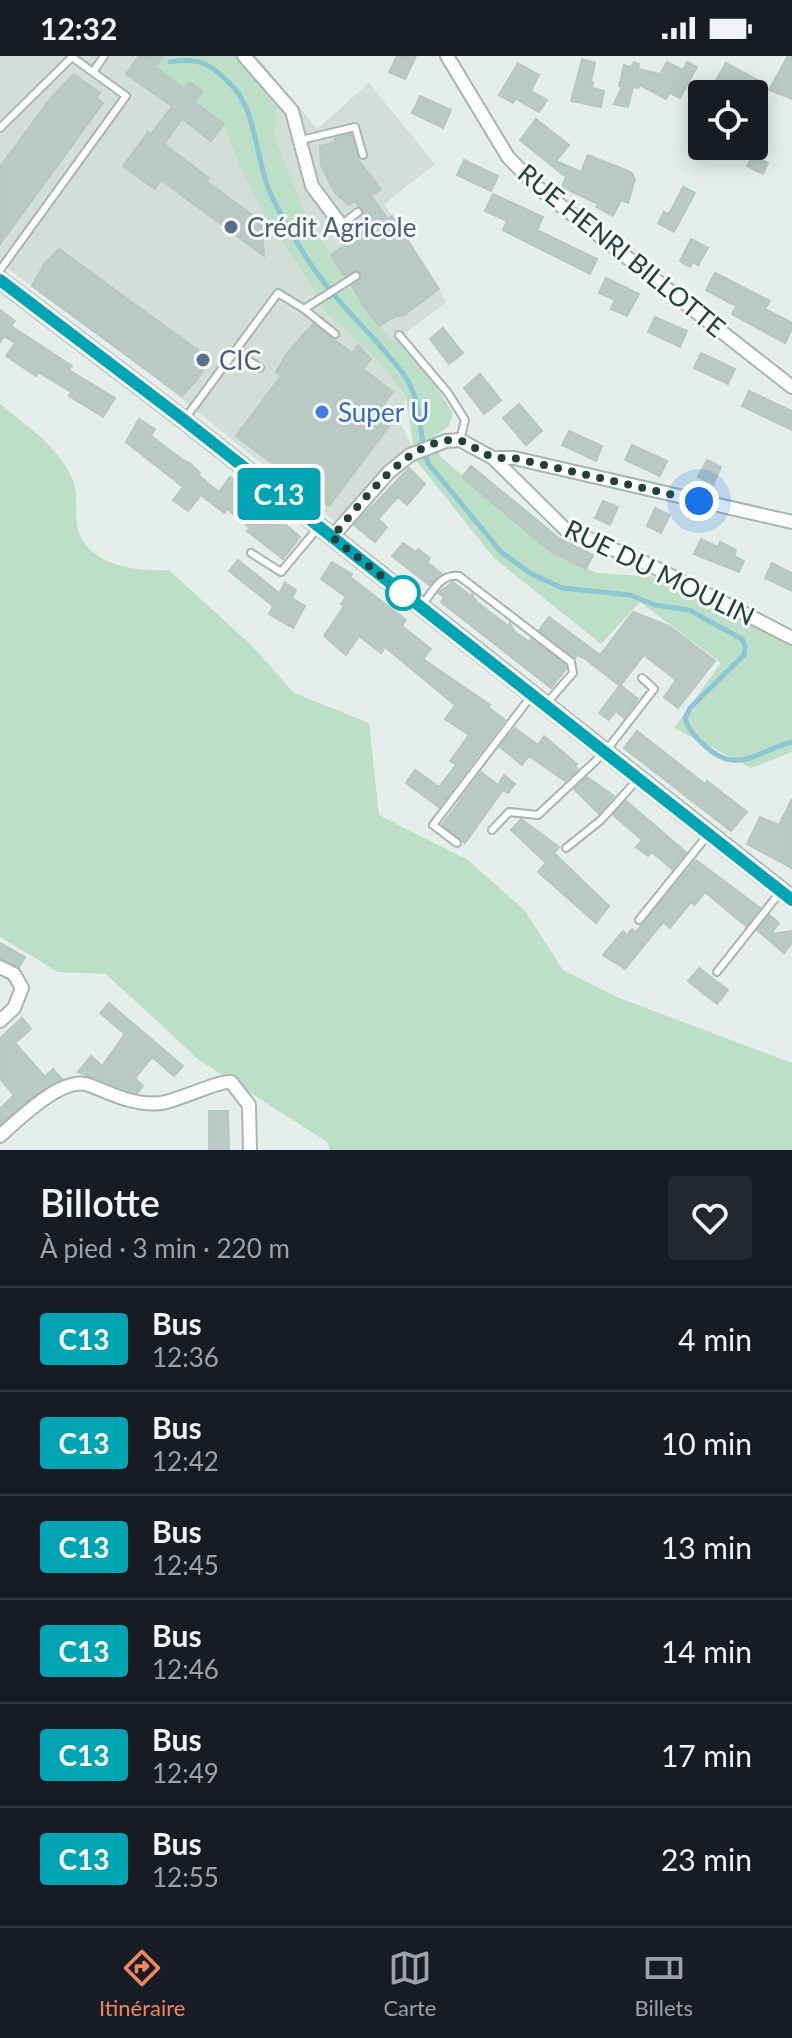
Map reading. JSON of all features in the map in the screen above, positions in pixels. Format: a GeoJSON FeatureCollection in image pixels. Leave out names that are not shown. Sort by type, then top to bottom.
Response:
{"type":"FeatureCollection","features":[{"type":"Feature","properties":{"kind":"main road"},"geometry":{"type":"LineString","coordinates":[[0,280],[184,420],[787,895]]}},
{"type":"Feature","properties":{"kind":"street"},"geometry":{"type":"LineString","coordinates":[[244,56],[292,111],[312,186],[341,225]]}},
{"type":"Feature","properties":{"kind":"street","name":"RUE HENRI BILLOTTE"},"geometry":{"type":"LineString","coordinates":[[447,56],[508,157],[536,186],[792,387]]}},
{"type":"Feature","properties":{"kind":"street"},"geometry":{"type":"LineString","coordinates":[[325,531],[410,455],[453,440]]}},
{"type":"Feature","properties":{"kind":"street","name":"RUE DU MOULIN"},"geometry":{"type":"LineString","coordinates":[[453,440],[493,458],[565,529],[648,564],[792,638]]}},
{"type":"Feature","properties":{"kind":"street"},"geometry":{"type":"LineString","coordinates":[[493,458],[514,458],[792,522]]}},
{"type":"Feature","properties":{"kind":"street"},"geometry":{"type":"LineString","coordinates":[[0,967],[14,974],[22,988],[14,1008],[0,1021]]}},
{"type":"Feature","properties":{"kind":"street"},"geometry":{"type":"LineString","coordinates":[[0,1136],[39,1102],[65,1087],[86,1083],[118,1098],[157,1104],[182,1099],[223,1080],[231,1082],[249,1105],[250,1150]]}},
{"type":"Feature","properties":{"kind":"lane"},"geometry":{"type":"LineString","coordinates":[[93,72],[104,56]]}},
{"type":"Feature","properties":{"kind":"lane"},"geometry":{"type":"LineString","coordinates":[[0,126],[72,57],[126,96],[0,270]]}},
{"type":"Feature","properties":{"kind":"lane"},"geometry":{"type":"LineString","coordinates":[[299,141],[355,127],[363,155]]}},
{"type":"Feature","properties":{"kind":"lane"},"geometry":{"type":"LineString","coordinates":[[341,225],[358,212]]}},
{"type":"Feature","properties":{"kind":"lane"},"geometry":{"type":"LineString","coordinates":[[304,309],[356,276]]}},
{"type":"Feature","properties":{"kind":"lane"},"geometry":{"type":"LineString","coordinates":[[184,420],[278,293],[335,334]]}},
{"type":"Feature","properties":{"kind":"lane"},"geometry":{"type":"LineString","coordinates":[[399,335],[448,393],[465,420],[453,440]]}},
{"type":"Feature","properties":{"kind":"lane"},"geometry":{"type":"LineString","coordinates":[[235,351],[260,368]]}},
{"type":"Feature","properties":{"kind":"lane"},"geometry":{"type":"LineString","coordinates":[[251,553],[281,572],[325,531]]}},
{"type":"Feature","properties":{"kind":"lane"},"geometry":{"type":"LineString","coordinates":[[420,607],[444,577],[459,576],[571,662],[573,673],[539,700],[433,825],[457,843]]}},
{"type":"Feature","properties":{"kind":"lane"},"geometry":{"type":"LineString","coordinates":[[492,830],[509,812],[538,815],[605,752],[654,689],[642,678]]}},
{"type":"Feature","properties":{"kind":"lane"},"geometry":{"type":"LineString","coordinates":[[566,848],[601,820],[638,779]]}},
{"type":"Feature","properties":{"kind":"lane"},"geometry":{"type":"LineString","coordinates":[[639,920],[709,835]]}},
{"type":"Feature","properties":{"kind":"lane"},"geometry":{"type":"LineString","coordinates":[[717,972],[787,895]]}},
{"type":"Feature","properties":{"kind":"shaded area"},"geometry":{"type":"Polygon","coordinates":[[[0,56],[257,56],[317,129],[369,83],[435,164],[384,204],[447,302],[376,354],[406,398],[398,417],[414,452],[384,468],[335,522],[159,381],[0,263],[0,56]]]}},
{"type":"Feature","properties":{"kind":"green space"},"geometry":{"type":"Polygon","coordinates":[[[158,56],[236,56],[276,106],[275,139],[304,211],[350,289],[392,342],[402,335],[453,413],[449,426],[433,437],[440,456],[553,552],[597,573],[697,580],[792,631],[792,752],[751,768],[674,728],[721,663],[640,602],[601,644],[494,558],[415,459],[406,397],[377,359],[324,310],[264,214],[239,165],[224,124],[195,102],[202,91],[190,82],[184,89],[155,67],[161,59],[158,56]]]}},
{"type":"Feature","properties":{"kind":"green space"},"geometry":{"type":"Polygon","coordinates":[[[0,404],[40,437],[65,466],[74,484],[77,526],[85,544],[94,553],[117,565],[169,570],[252,646],[294,693],[369,723],[379,815],[468,860],[525,911],[563,970],[619,998],[792,1063],[792,1150],[330,1150],[327,1142],[199,1060],[106,974],[58,972],[0,937],[0,404]]]}},
{"type":"Feature","properties":{"kind":"building"},"geometry":{"type":"Polygon","coordinates":[[[139,56],[163,56],[155,67],[184,89],[190,82],[202,91],[195,102],[224,124],[211,141],[182,119],[164,144],[209,178],[206,181],[261,221],[264,256],[161,180],[155,189],[123,166],[172,106],[126,74],[139,56]]]}},
{"type":"Feature","properties":{"kind":"building"},"geometry":{"type":"Polygon","coordinates":[[[397,56],[416,56],[405,79],[389,72],[397,56]]]}},
{"type":"Feature","properties":{"kind":"building"},"geometry":{"type":"Polygon","coordinates":[[[788,56],[792,56],[792,99],[769,90],[788,56]]]}},
{"type":"Feature","properties":{"kind":"building"},"geometry":{"type":"Polygon","coordinates":[[[582,59],[595,63],[591,81],[592,88],[604,91],[601,107],[571,101],[582,59]]]}},
{"type":"Feature","properties":{"kind":"building"},"geometry":{"type":"Polygon","coordinates":[[[634,62],[639,64],[638,69],[660,74],[667,62],[683,70],[687,62],[697,67],[680,98],[670,93],[678,79],[666,99],[640,85],[633,87],[628,107],[614,104],[622,87],[619,86],[624,65],[631,67],[634,62]]]}},
{"type":"Feature","properties":{"kind":"building"},"geometry":{"type":"Polygon","coordinates":[[[518,63],[539,75],[531,91],[547,100],[539,112],[516,99],[513,103],[499,95],[518,63]]]}},
{"type":"Feature","properties":{"kind":"building"},"geometry":{"type":"Polygon","coordinates":[[[726,63],[757,80],[716,80],[726,63]]]}},
{"type":"Feature","properties":{"kind":"building"},"geometry":{"type":"Polygon","coordinates":[[[74,74],[100,93],[96,98],[103,103],[0,244],[0,167],[51,98],[74,74]]]}},
{"type":"Feature","properties":{"kind":"building"},"geometry":{"type":"Polygon","coordinates":[[[420,96],[451,110],[443,128],[412,113],[420,96]]]}},
{"type":"Feature","properties":{"kind":"building"},"geometry":{"type":"Polygon","coordinates":[[[536,119],[569,145],[556,161],[581,172],[588,155],[631,172],[635,179],[628,203],[621,200],[613,216],[596,207],[598,204],[562,187],[566,177],[520,140],[536,119]]]}},
{"type":"Feature","properties":{"kind":"building"},"geometry":{"type":"Polygon","coordinates":[[[351,134],[359,161],[381,189],[371,196],[388,219],[392,216],[439,289],[404,315],[379,326],[352,286],[361,279],[361,272],[355,270],[344,276],[331,255],[372,225],[355,201],[349,205],[335,193],[321,165],[320,146],[351,134]]]}},
{"type":"Feature","properties":{"kind":"building"},"geometry":{"type":"Polygon","coordinates":[[[464,160],[498,176],[491,191],[457,175],[464,160]]]}},
{"type":"Feature","properties":{"kind":"building"},"geometry":{"type":"Polygon","coordinates":[[[750,160],[768,163],[763,174],[747,166],[750,160]]]}},
{"type":"Feature","properties":{"kind":"building"},"geometry":{"type":"Polygon","coordinates":[[[683,187],[695,193],[674,232],[658,223],[664,212],[669,214],[683,187]]]}},
{"type":"Feature","properties":{"kind":"building"},"geometry":{"type":"Polygon","coordinates":[[[493,194],[543,217],[537,230],[597,259],[590,274],[503,230],[507,221],[485,211],[493,194]]]}},
{"type":"Feature","properties":{"kind":"building"},"geometry":{"type":"Polygon","coordinates":[[[691,239],[708,248],[698,265],[693,262],[690,267],[680,261],[691,239]]]}},
{"type":"Feature","properties":{"kind":"building"},"geometry":{"type":"Polygon","coordinates":[[[59,249],[210,359],[182,396],[32,286],[44,264],[59,249]]]}},
{"type":"Feature","properties":{"kind":"building"},"geometry":{"type":"Polygon","coordinates":[[[715,273],[770,301],[765,309],[792,323],[785,343],[732,314],[736,306],[706,290],[715,273]]]}},
{"type":"Feature","properties":{"kind":"building"},"geometry":{"type":"Polygon","coordinates":[[[606,278],[639,294],[627,316],[611,309],[615,300],[599,293],[606,278]]]}},
{"type":"Feature","properties":{"kind":"building"},"geometry":{"type":"Polygon","coordinates":[[[0,310],[15,321],[11,326],[72,366],[69,370],[115,398],[103,417],[69,396],[71,392],[38,372],[36,376],[6,356],[15,343],[4,336],[0,342],[0,310]]]}},
{"type":"Feature","properties":{"kind":"building"},"geometry":{"type":"Polygon","coordinates":[[[655,317],[687,331],[680,347],[648,332],[655,317]]]}},
{"type":"Feature","properties":{"kind":"building","name":"Super U"},"geometry":{"type":"Polygon","coordinates":[[[313,324],[352,353],[358,345],[371,359],[363,369],[393,392],[382,406],[396,417],[329,506],[236,436],[281,376],[276,372],[288,352],[313,324]]]}},
{"type":"Feature","properties":{"kind":"building"},"geometry":{"type":"Polygon","coordinates":[[[443,328],[463,353],[449,364],[430,339],[443,328]]]}},
{"type":"Feature","properties":{"kind":"building"},"geometry":{"type":"Polygon","coordinates":[[[701,353],[735,369],[728,384],[694,368],[701,353]]]}},
{"type":"Feature","properties":{"kind":"building"},"geometry":{"type":"Polygon","coordinates":[[[480,374],[501,400],[484,414],[464,388],[480,374]]]}},
{"type":"Feature","properties":{"kind":"building"},"geometry":{"type":"Polygon","coordinates":[[[749,391],[792,411],[792,430],[742,406],[749,391]]]}},
{"type":"Feature","properties":{"kind":"building"},"geometry":{"type":"Polygon","coordinates":[[[519,404],[542,431],[526,445],[503,418],[519,404]]]}},
{"type":"Feature","properties":{"kind":"building"},"geometry":{"type":"Polygon","coordinates":[[[139,419],[155,429],[151,436],[190,463],[200,473],[198,475],[219,492],[230,477],[300,537],[283,559],[247,531],[250,528],[227,509],[224,513],[201,495],[188,511],[173,500],[183,487],[126,442],[139,419]]]}},
{"type":"Feature","properties":{"kind":"building"},"geometry":{"type":"Polygon","coordinates":[[[569,431],[602,446],[596,461],[562,445],[569,431]]]}},
{"type":"Feature","properties":{"kind":"building"},"geometry":{"type":"Polygon","coordinates":[[[632,445],[667,461],[660,476],[625,460],[632,445]]]}},
{"type":"Feature","properties":{"kind":"building"},"geometry":{"type":"Polygon","coordinates":[[[707,460],[721,467],[713,485],[698,477],[707,460]]]}},
{"type":"Feature","properties":{"kind":"building"},"geometry":{"type":"Polygon","coordinates":[[[471,466],[560,539],[593,555],[586,569],[551,552],[462,477],[471,466]]]}},
{"type":"Feature","properties":{"kind":"building"},"geometry":{"type":"Polygon","coordinates":[[[409,468],[425,484],[407,505],[398,497],[378,519],[387,527],[375,542],[354,525],[409,468]]]}},
{"type":"Feature","properties":{"kind":"building"},"geometry":{"type":"Polygon","coordinates":[[[603,501],[618,507],[610,525],[595,518],[603,501]]]}},
{"type":"Feature","properties":{"kind":"building"},"geometry":{"type":"Polygon","coordinates":[[[655,508],[670,515],[661,533],[647,526],[655,508]]]}},
{"type":"Feature","properties":{"kind":"building"},"geometry":{"type":"Polygon","coordinates":[[[701,539],[718,547],[720,542],[736,550],[734,556],[744,561],[739,572],[694,554],[701,539]]]}},
{"type":"Feature","properties":{"kind":"building"},"geometry":{"type":"Polygon","coordinates":[[[403,543],[430,558],[427,562],[442,574],[429,585],[392,556],[403,543]]]}},
{"type":"Feature","properties":{"kind":"building"},"geometry":{"type":"Polygon","coordinates":[[[238,560],[279,593],[285,583],[296,590],[292,598],[305,606],[293,628],[269,614],[273,606],[229,571],[238,560]]]}},
{"type":"Feature","properties":{"kind":"building"},"geometry":{"type":"Polygon","coordinates":[[[332,562],[352,574],[350,577],[406,620],[402,626],[431,649],[423,659],[490,705],[488,707],[505,720],[439,807],[406,783],[415,770],[439,787],[456,765],[450,761],[469,735],[445,719],[455,705],[385,647],[381,653],[359,636],[346,655],[324,636],[344,606],[341,604],[346,597],[321,579],[332,562]]]}},
{"type":"Feature","properties":{"kind":"building"},"geometry":{"type":"Polygon","coordinates":[[[772,563],[792,573],[792,591],[765,578],[772,563]]]}},
{"type":"Feature","properties":{"kind":"building"},"geometry":{"type":"Polygon","coordinates":[[[453,582],[472,594],[477,602],[508,626],[510,623],[514,631],[529,642],[531,639],[566,665],[551,688],[441,602],[444,597],[438,593],[453,582]]]}},
{"type":"Feature","properties":{"kind":"building"},"geometry":{"type":"Polygon","coordinates":[[[633,612],[669,626],[715,661],[678,708],[664,697],[676,680],[644,655],[620,686],[584,658],[577,655],[575,658],[539,630],[549,617],[600,655],[633,612]]]}},
{"type":"Feature","properties":{"kind":"building"},"geometry":{"type":"Polygon","coordinates":[[[620,685],[638,699],[624,718],[616,711],[609,720],[599,713],[620,685]]]}},
{"type":"Feature","properties":{"kind":"building"},"geometry":{"type":"Polygon","coordinates":[[[515,728],[538,745],[544,736],[577,764],[578,769],[565,781],[529,756],[522,765],[500,747],[515,728]]]}},
{"type":"Feature","properties":{"kind":"building"},"geometry":{"type":"Polygon","coordinates":[[[637,731],[747,812],[731,831],[624,748],[637,731]]]}},
{"type":"Feature","properties":{"kind":"building"},"geometry":{"type":"Polygon","coordinates":[[[481,772],[498,785],[504,775],[515,784],[508,793],[503,790],[465,843],[442,825],[481,772]]]}},
{"type":"Feature","properties":{"kind":"building"},"geometry":{"type":"Polygon","coordinates":[[[587,777],[614,796],[599,814],[574,789],[587,777]]]}},
{"type":"Feature","properties":{"kind":"building"},"geometry":{"type":"Polygon","coordinates":[[[792,799],[792,868],[747,844],[760,817],[779,825],[792,799]]]}},
{"type":"Feature","properties":{"kind":"building"},"geometry":{"type":"Polygon","coordinates":[[[626,801],[686,852],[672,869],[652,852],[648,856],[636,847],[642,840],[613,815],[626,801]]]}},
{"type":"Feature","properties":{"kind":"building"},"geometry":{"type":"Polygon","coordinates":[[[521,819],[559,847],[554,853],[609,906],[596,923],[538,872],[546,863],[511,830],[521,819]]]}},
{"type":"Feature","properties":{"kind":"building"},"geometry":{"type":"Polygon","coordinates":[[[696,860],[760,908],[746,926],[705,892],[695,905],[691,902],[670,928],[663,922],[625,969],[603,955],[623,931],[627,935],[632,929],[636,932],[696,860]]]}},
{"type":"Feature","properties":{"kind":"building"},"geometry":{"type":"Polygon","coordinates":[[[769,915],[779,923],[771,934],[792,931],[792,943],[784,953],[757,930],[769,915]]]}},
{"type":"Feature","properties":{"kind":"building"},"geometry":{"type":"Polygon","coordinates":[[[0,943],[25,957],[19,967],[0,958],[0,943]]]}},
{"type":"Feature","properties":{"kind":"building"},"geometry":{"type":"Polygon","coordinates":[[[699,968],[728,990],[717,1004],[688,981],[699,968]]]}},
{"type":"Feature","properties":{"kind":"building"},"geometry":{"type":"Polygon","coordinates":[[[109,1003],[183,1066],[174,1076],[152,1057],[135,1078],[143,1086],[137,1093],[78,1072],[91,1056],[102,1066],[125,1034],[100,1013],[109,1003]]]}},
{"type":"Feature","properties":{"kind":"building"},"geometry":{"type":"Polygon","coordinates":[[[22,1018],[31,1029],[15,1043],[45,1077],[53,1069],[62,1079],[36,1094],[0,1124],[0,1109],[14,1095],[0,1079],[0,1038],[22,1018]]]}},
{"type":"Feature","properties":{"kind":"building"},"geometry":{"type":"Polygon","coordinates":[[[209,1111],[228,1111],[229,1150],[209,1150],[209,1111]]]}},
{"type":"Feature","properties":{"kind":"waterway"},"geometry":{"type":"LineString","coordinates":[[170,62],[205,64],[225,79],[241,98],[252,126],[268,188],[292,235],[329,289],[405,376],[418,408],[428,463],[501,552],[530,573],[562,588],[630,595],[655,605],[689,610],[742,639],[744,655],[690,708],[685,718],[688,726],[703,744],[726,759],[747,759],[792,742]]}},
{"type":"Feature","properties":{"kind":"bus line","name":"C13"},"geometry":{"type":"LineString","coordinates":[[0,280],[285,498],[792,900]]}},
{"type":"Feature","properties":{"kind":"place","name":"Crédit Agricole"},"geometry":{"type":"Point","coordinates":[231,227]}},
{"type":"Feature","properties":{"kind":"place","name":"CIC"},"geometry":{"type":"Point","coordinates":[203,360]}},
{"type":"Feature","properties":{"kind":"place","name":"Super U"},"geometry":{"type":"Point","coordinates":[322,412]}},
{"type":"Feature","properties":{"kind":"route"},"geometry":{"type":"LineString","coordinates":[[403,593],[332,537],[389,472],[410,455],[446,441],[460,440],[493,458],[514,458],[699,501]]}}]}
